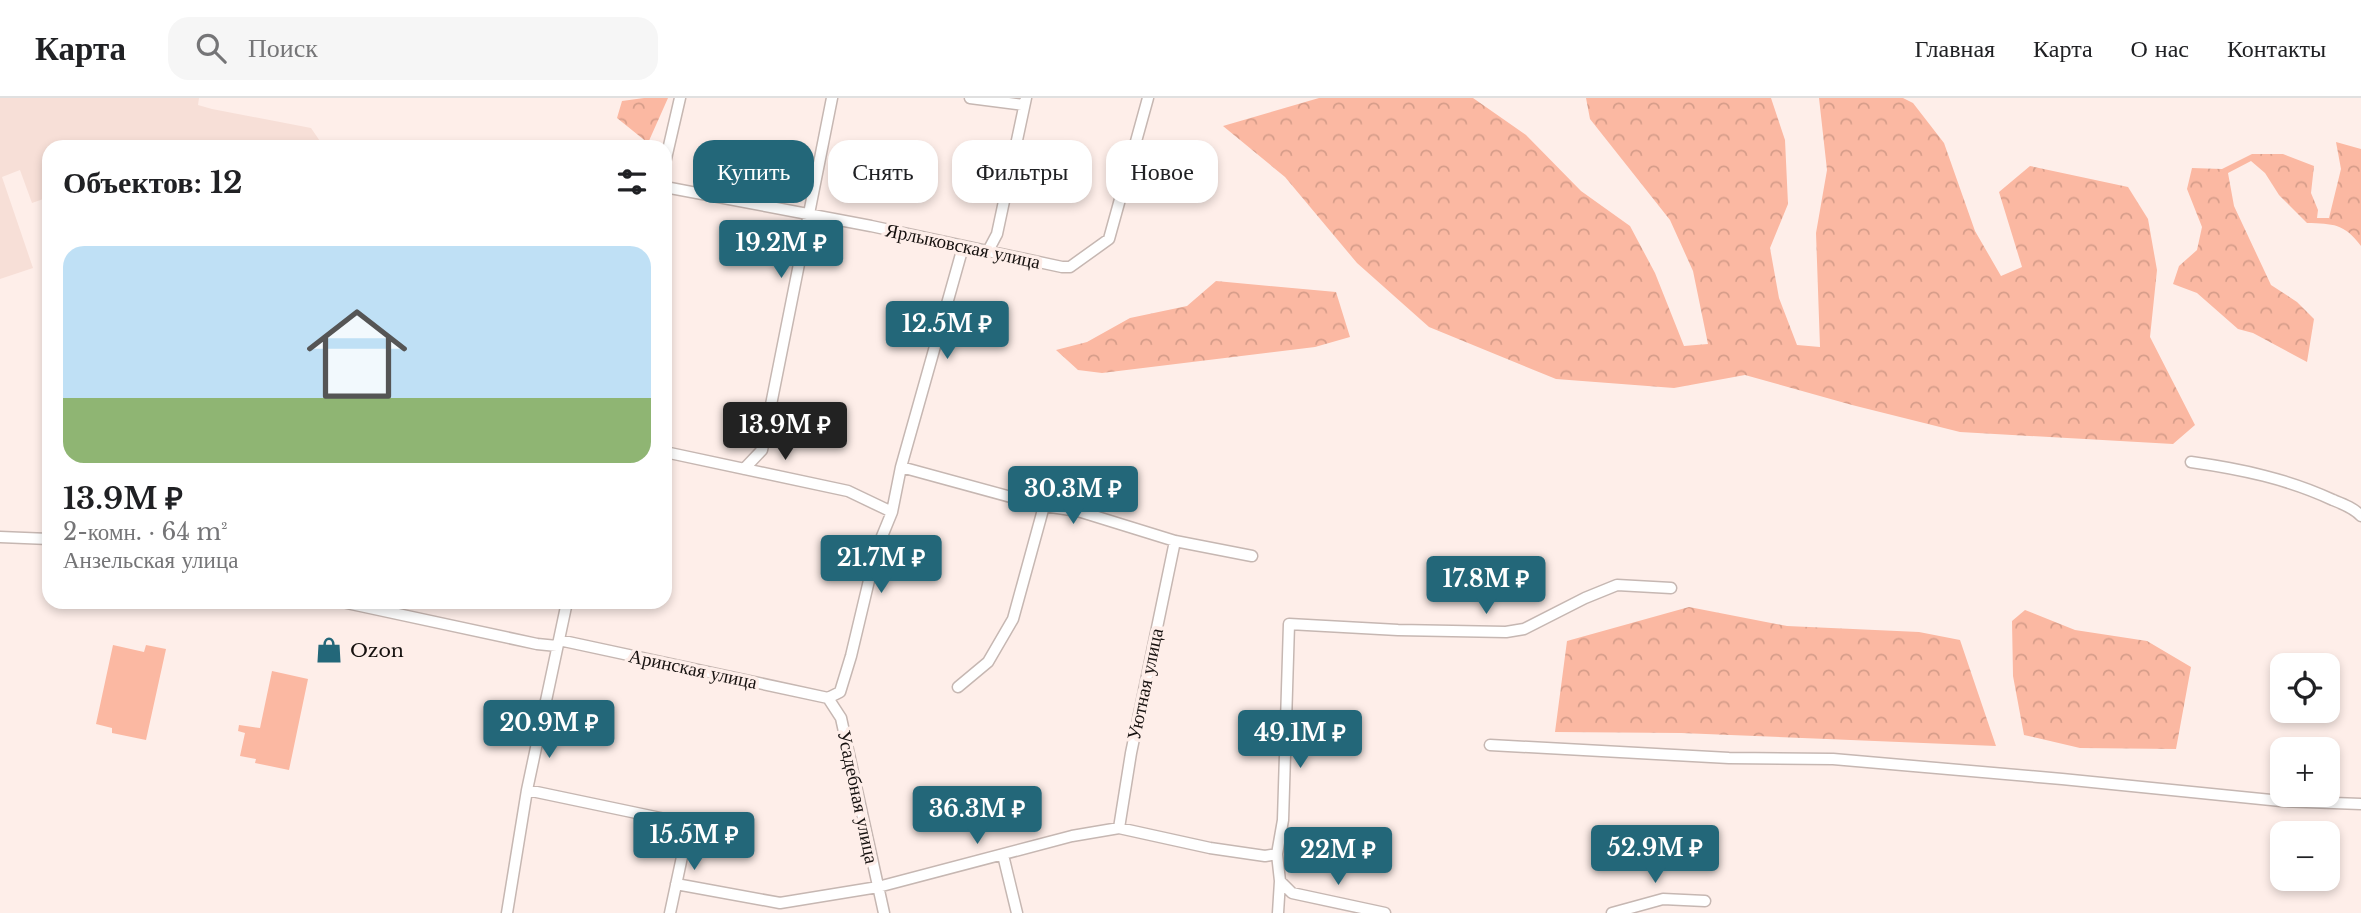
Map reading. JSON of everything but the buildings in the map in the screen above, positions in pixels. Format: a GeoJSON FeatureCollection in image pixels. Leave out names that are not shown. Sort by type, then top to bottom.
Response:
{"type":"FeatureCollection","features":[{"type":"Feature","properties":{"kind":"street"},"geometry":{"type":"LineString","coordinates":[[670,140],[680,98]]}},
{"type":"Feature","properties":{"kind":"street"},"geometry":{"type":"LineString","coordinates":[[744,469],[762,450],[832,98]]}},
{"type":"Feature","properties":{"kind":"street"},"geometry":{"type":"LineString","coordinates":[[970,98],[1025,102],[997,233],[988,251]]}},
{"type":"Feature","properties":{"kind":"street","name":"Ярлыковская улица"},"geometry":{"type":"LineString","coordinates":[[672,188],[1070,267],[1109,239],[1148,98]]}},
{"type":"Feature","properties":{"kind":"street"},"geometry":{"type":"LineString","coordinates":[[828,698],[840,692],[851,656],[876,551],[892,512],[901,467],[963,247]]}},
{"type":"Feature","properties":{"kind":"street"},"geometry":{"type":"LineString","coordinates":[[672,454],[848,491],[892,512]]}},
{"type":"Feature","properties":{"kind":"street"},"geometry":{"type":"LineString","coordinates":[[2191,462],[2235,468],[2294,482],[2344,505],[2361,516]]}},
{"type":"Feature","properties":{"kind":"street"},"geometry":{"type":"LineString","coordinates":[[901,467],[1044,506],[1078,511],[1175,541],[1252,556]]}},
{"type":"Feature","properties":{"kind":"street"},"geometry":{"type":"LineString","coordinates":[[958,687],[988,662],[1013,619],[1044,506]]}},
{"type":"Feature","properties":{"kind":"street"},"geometry":{"type":"LineString","coordinates":[[0,537],[42,539]]}},
{"type":"Feature","properties":{"kind":"street","name":"Уютная улица"},"geometry":{"type":"LineString","coordinates":[[1119,828],[1131,753],[1175,541]]}},
{"type":"Feature","properties":{"kind":"street"},"geometry":{"type":"LineString","coordinates":[[1278,913],[1280,881],[1277,853],[1283,820],[1290,624],[1506,632],[1524,629],[1617,585],[1671,588]]}},
{"type":"Feature","properties":{"kind":"street","name":"Аринская улица"},"geometry":{"type":"LineString","coordinates":[[374,609],[537,644],[558,643],[828,698]]}},
{"type":"Feature","properties":{"kind":"street"},"geometry":{"type":"LineString","coordinates":[[507,913],[527,790],[565,609]]}},
{"type":"Feature","properties":{"kind":"street","name":"Усадебная улица"},"geometry":{"type":"LineString","coordinates":[[828,698],[841,718],[884,913]]}},
{"type":"Feature","properties":{"kind":"street"},"geometry":{"type":"LineString","coordinates":[[1490,745],[1729,758],[1833,759],[2281,801],[2361,804]]}},
{"type":"Feature","properties":{"kind":"street"},"geometry":{"type":"LineString","coordinates":[[527,790],[689,824],[670,913]]}},
{"type":"Feature","properties":{"kind":"street"},"geometry":{"type":"LineString","coordinates":[[676,884],[780,908],[877,887],[1072,836],[1119,828],[1210,848],[1265,856],[1277,853]]}},
{"type":"Feature","properties":{"kind":"street"},"geometry":{"type":"LineString","coordinates":[[1003,855],[1017,913]]}},
{"type":"Feature","properties":{"kind":"street"},"geometry":{"type":"LineString","coordinates":[[1280,881],[1292,893],[1385,913]]}},
{"type":"Feature","properties":{"kind":"street"},"geometry":{"type":"LineString","coordinates":[[1612,913],[1663,899],[1705,901]]}},
{"type":"Feature","properties":{"kind":"shaded area"},"geometry":{"type":"Polygon","coordinates":[[[0,98],[199,98],[198,105],[212,109],[311,128],[319,140],[42,140],[42,199],[32,203],[20,170],[2,177],[33,268],[0,279],[0,98]]]}},
{"type":"Feature","properties":{"kind":"green space"},"geometry":{"type":"Polygon","coordinates":[[[668,98],[649,140],[644,140],[617,118],[622,101],[668,98]]]}},
{"type":"Feature","properties":{"kind":"green space"},"geometry":{"type":"Polygon","coordinates":[[[1319,98],[1473,98],[1526,135],[1581,191],[1630,226],[1655,273],[1684,346],[1708,344],[1693,271],[1670,220],[1590,119],[1586,98],[1771,98],[1785,140],[1788,204],[1770,248],[1779,298],[1797,345],[1820,347],[1816,233],[1827,170],[1819,98],[1903,98],[1913,103],[1944,143],[1975,231],[2001,276],[2022,267],[1999,192],[2030,166],[2128,187],[2148,219],[2157,270],[2150,337],[2195,425],[2173,444],[1960,432],[1745,375],[1674,388],[1556,379],[1429,327],[1357,263],[1285,177],[1223,126],[1319,98]]]}},
{"type":"Feature","properties":{"kind":"green space"},"geometry":{"type":"Polygon","coordinates":[[[2336,142],[2361,149],[2361,246],[2349,233],[2337,226],[2307,223],[2279,195],[2265,173],[2251,161],[2228,173],[2234,206],[2271,285],[2297,302],[2314,319],[2307,362],[2253,333],[2238,329],[2197,293],[2173,284],[2179,266],[2197,250],[2202,227],[2187,189],[2192,168],[2222,169],[2252,154],[2283,154],[2314,166],[2311,193],[2318,210],[2317,218],[2329,218],[2341,169],[2336,142]]]}},
{"type":"Feature","properties":{"kind":"green space"},"geometry":{"type":"Polygon","coordinates":[[[1216,281],[1336,292],[1350,337],[1315,347],[1102,373],[1078,370],[1056,350],[1087,342],[1130,318],[1187,306],[1216,281]]]}},
{"type":"Feature","properties":{"kind":"green space"},"geometry":{"type":"Polygon","coordinates":[[[1689,607],[1787,626],[1919,632],[1960,640],[1996,746],[1681,733],[1555,732],[1567,641],[1689,607]]]}},
{"type":"Feature","properties":{"kind":"green space"},"geometry":{"type":"Polygon","coordinates":[[[2025,610],[2075,630],[2147,641],[2191,667],[2176,749],[2080,748],[2024,735],[2013,676],[2012,621],[2025,610]]]}},
{"type":"Feature","properties":{"kind":"green space"},"geometry":{"type":"Polygon","coordinates":[[[113,645],[144,652],[146,645],[166,649],[146,740],[112,733],[112,728],[96,724],[113,645]]]}},
{"type":"Feature","properties":{"kind":"green space"},"geometry":{"type":"Polygon","coordinates":[[[272,671],[308,679],[289,770],[255,763],[256,759],[240,756],[245,733],[238,731],[239,725],[260,728],[272,671]]]}},
{"type":"Feature","properties":{"kind":"place","name":"Ozon"},"geometry":{"type":"Point","coordinates":[329,650]}}]}
